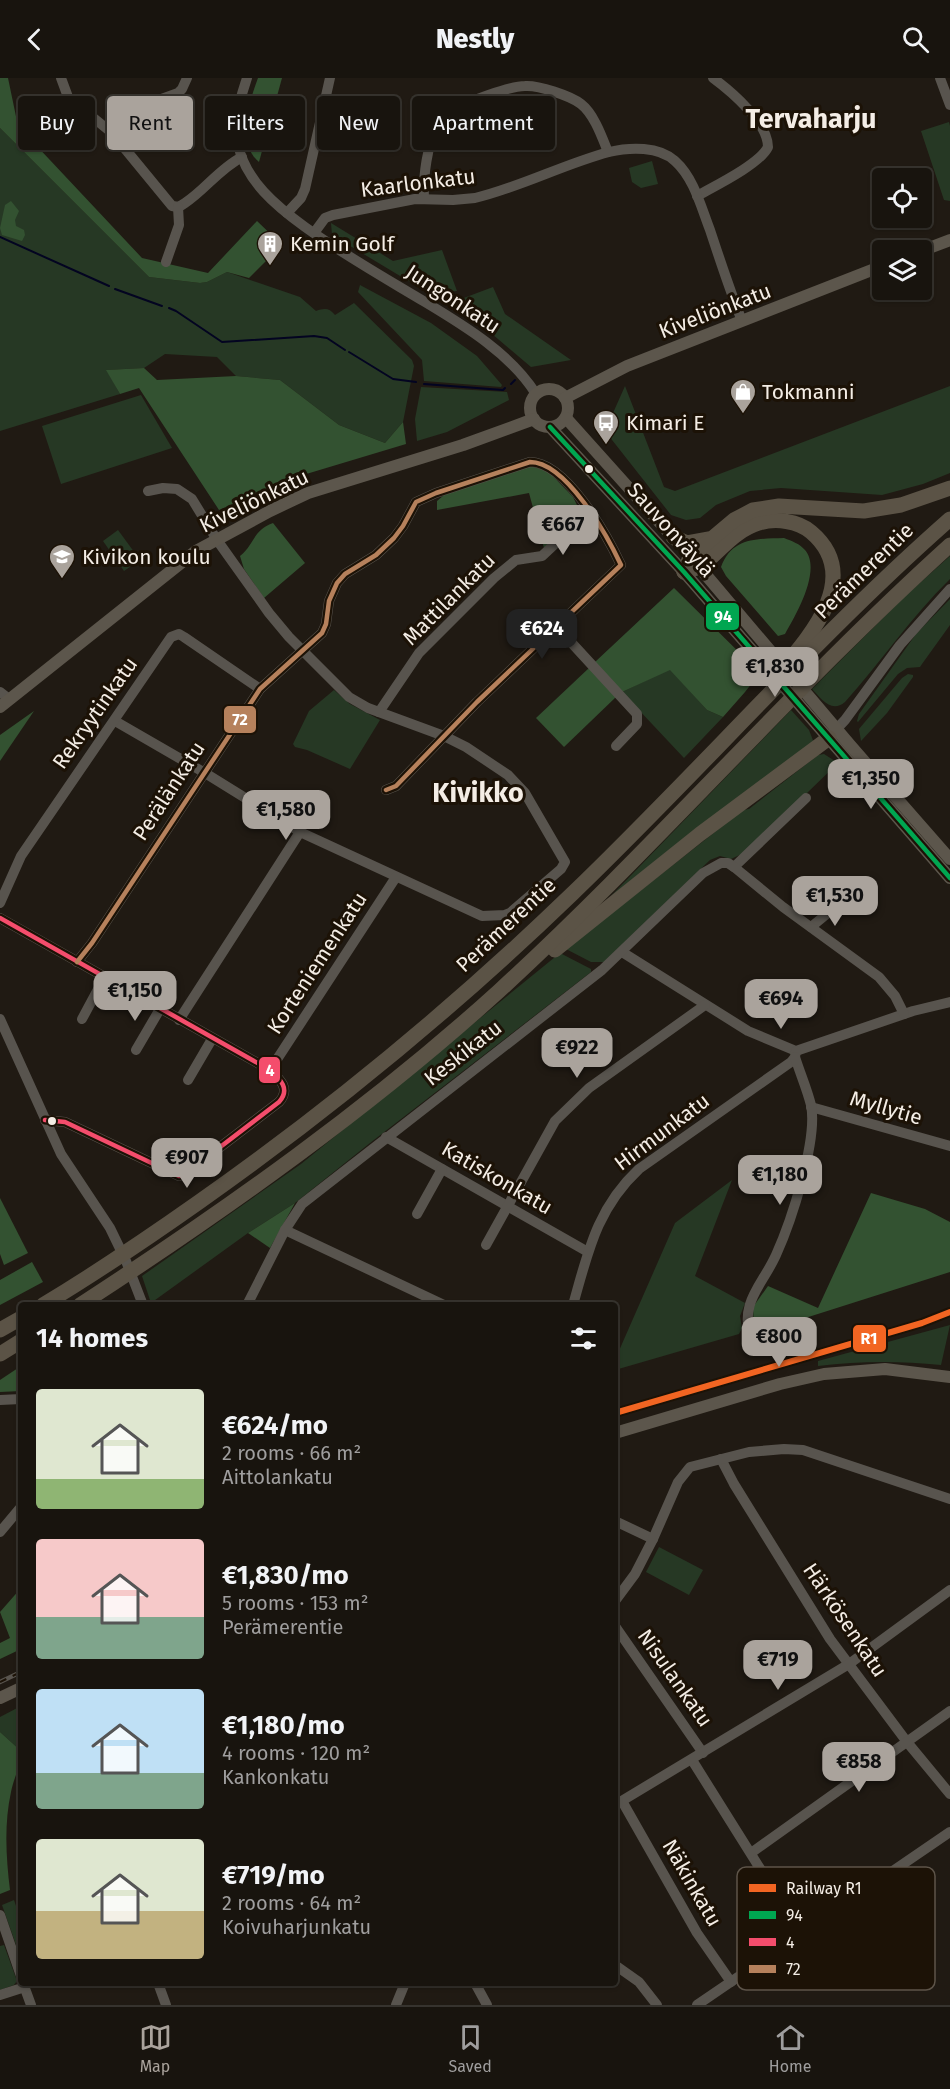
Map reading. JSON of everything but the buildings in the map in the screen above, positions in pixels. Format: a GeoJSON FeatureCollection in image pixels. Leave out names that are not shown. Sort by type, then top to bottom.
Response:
{"type":"FeatureCollection","features":[{"type":"Feature","properties":{"kind":"highway"},"geometry":{"type":"LineString","coordinates":[[695,562],[712,538],[739,516],[762,508],[779,506],[864,511],[909,503],[950,488]]}},
{"type":"Feature","properties":{"kind":"highway","name":"Perämerentie"},"geometry":{"type":"LineString","coordinates":[[48,1302],[146,1239],[250,1166],[417,1036],[571,895],[884,579],[950,519]]}},
{"type":"Feature","properties":{"kind":"highway"},"geometry":{"type":"LineString","coordinates":[[684,572],[736,534],[760,523],[790,522],[808,530],[823,545],[828,554],[834,577],[828,604],[814,628],[773,679],[760,703]]}},
{"type":"Feature","properties":{"kind":"highway"},"geometry":{"type":"LineString","coordinates":[[673,537],[687,543],[712,538]]}},
{"type":"Feature","properties":{"kind":"highway","name":"Perämerentie"},"geometry":{"type":"LineString","coordinates":[[85,1302],[149,1260],[282,1166],[390,1083],[500,990],[619,876],[890,600],[950,545]]}},
{"type":"Feature","properties":{"kind":"highway"},"geometry":{"type":"LineString","coordinates":[[500,990],[522,978],[572,935],[700,834],[833,734]]}},
{"type":"Feature","properties":{"kind":"highway"},"geometry":{"type":"LineString","coordinates":[[0,1330],[18,1320]]}},
{"type":"Feature","properties":{"kind":"highway"},"geometry":{"type":"LineString","coordinates":[[0,1354],[18,1343]]}},
{"type":"Feature","properties":{"kind":"main road","name":"Kiveliönkatu"},"geometry":{"type":"LineString","coordinates":[[566,398],[627,366],[872,270]]}},
{"type":"Feature","properties":{"kind":"main road"},"geometry":{"type":"LineString","coordinates":[[552,389],[566,398],[568,408],[566,418],[556,426],[539,424],[534,419],[530,408],[536,394],[552,389]]}},
{"type":"Feature","properties":{"kind":"main road","name":"Sauvonväylä"},"geometry":{"type":"LineString","coordinates":[[566,418],[695,562],[816,722],[833,734],[950,859]]}},
{"type":"Feature","properties":{"kind":"main road","name":"Kiveliönkatu"},"geometry":{"type":"LineString","coordinates":[[3,699],[92,635],[196,551],[270,511],[308,493],[463,445],[534,419]]}},
{"type":"Feature","properties":{"kind":"main road","name":"Sauvonväylä"},"geometry":{"type":"LineString","coordinates":[[550,427],[684,572],[822,710],[833,734],[950,878]]}},
{"type":"Feature","properties":{"kind":"main road"},"geometry":{"type":"LineString","coordinates":[[618,1432],[780,1383],[824,1374],[885,1369],[950,1377]]}},
{"type":"Feature","properties":{"kind":"main road"},"geometry":{"type":"LineString","coordinates":[[0,1698],[18,1689]]}},
{"type":"Feature","properties":{"kind":"street"},"geometry":{"type":"LineString","coordinates":[[60,78],[68,97],[107,129]]}},
{"type":"Feature","properties":{"kind":"street"},"geometry":{"type":"LineString","coordinates":[[170,96],[182,89],[187,78]]}},
{"type":"Feature","properties":{"kind":"street","name":"Jungonkatu"},"geometry":{"type":"LineString","coordinates":[[248,78],[238,108],[237,137],[242,157],[261,189],[314,234],[473,333],[521,374],[536,394]]}},
{"type":"Feature","properties":{"kind":"street"},"geometry":{"type":"LineString","coordinates":[[287,213],[301,198],[305,189],[330,78]]}},
{"type":"Feature","properties":{"kind":"street"},"geometry":{"type":"LineString","coordinates":[[697,196],[749,166],[765,153],[768,147],[764,130],[735,97],[713,78]]}},
{"type":"Feature","properties":{"kind":"street"},"geometry":{"type":"LineString","coordinates":[[940,78],[950,105]]}},
{"type":"Feature","properties":{"kind":"street"},"geometry":{"type":"LineString","coordinates":[[424,198],[424,180],[430,146],[438,127],[454,110],[463,105],[518,86],[528,85],[548,90],[582,104],[589,112],[608,152]]}},
{"type":"Feature","properties":{"kind":"street","name":"Kaarlonkatu"},"geometry":{"type":"LineString","coordinates":[[314,234],[325,218],[333,215],[424,198],[465,200],[485,196],[608,152],[638,149],[666,154],[686,173],[697,196],[742,321]]}},
{"type":"Feature","properties":{"kind":"street"},"geometry":{"type":"LineString","coordinates":[[126,150],[166,201],[178,207],[242,157]]}},
{"type":"Feature","properties":{"kind":"street"},"geometry":{"type":"LineString","coordinates":[[166,262],[180,225],[178,207]]}},
{"type":"Feature","properties":{"kind":"street","name":"Perälänkatu"},"geometry":{"type":"LineString","coordinates":[[76,962],[92,943],[260,690],[324,629],[329,601],[340,579],[376,555],[394,538],[417,501],[519,466],[538,462],[555,473],[590,512]]}},
{"type":"Feature","properties":{"kind":"street"},"geometry":{"type":"LineString","coordinates":[[115,721],[205,772],[300,832],[482,916],[510,913],[561,869],[565,862],[517,782],[481,756],[444,736],[379,712],[349,697],[269,613],[200,511],[185,493],[171,488],[148,491]]}},
{"type":"Feature","properties":{"kind":"street"},"geometry":{"type":"LineString","coordinates":[[386,790],[396,786],[444,736],[621,565],[606,534],[590,512]]}},
{"type":"Feature","properties":{"kind":"street","name":"Mattilankatu"},"geometry":{"type":"LineString","coordinates":[[379,712],[419,653],[494,578],[516,560],[542,556],[590,512]]}},
{"type":"Feature","properties":{"kind":"street"},"geometry":{"type":"LineString","coordinates":[[833,734],[900,645],[950,589]]}},
{"type":"Feature","properties":{"kind":"street"},"geometry":{"type":"LineString","coordinates":[[557,627],[637,714],[637,724],[616,746]]}},
{"type":"Feature","properties":{"kind":"street","name":"Rekryytinkatu"},"geometry":{"type":"LineString","coordinates":[[0,903],[21,856],[171,637],[176,635],[184,637],[260,690]]}},
{"type":"Feature","properties":{"kind":"street"},"geometry":{"type":"LineString","coordinates":[[806,798],[734,867],[783,907],[879,977],[904,1014]]}},
{"type":"Feature","properties":{"kind":"street"},"geometry":{"type":"LineString","coordinates":[[179,1020],[300,832]]}},
{"type":"Feature","properties":{"kind":"street","name":"Keskikatu"},"geometry":{"type":"LineString","coordinates":[[251,1302],[285,1230],[302,1204],[602,970],[712,866],[724,862],[734,867]]}},
{"type":"Feature","properties":{"kind":"street","name":"Korteniemenkatu"},"geometry":{"type":"LineString","coordinates":[[270,1070],[396,877]]}},
{"type":"Feature","properties":{"kind":"street"},"geometry":{"type":"LineString","coordinates":[[811,927],[856,890]]}},
{"type":"Feature","properties":{"kind":"street"},"geometry":{"type":"LineString","coordinates":[[0,918],[270,1070],[280,1079],[284,1089],[284,1095],[279,1102],[186,1174],[179,1176],[65,1122],[45,1120]]}},
{"type":"Feature","properties":{"kind":"street"},"geometry":{"type":"LineString","coordinates":[[622,952],[748,1031],[796,1054],[904,1014],[950,1002]]}},
{"type":"Feature","properties":{"kind":"street"},"geometry":{"type":"LineString","coordinates":[[82,1019],[104,978]]}},
{"type":"Feature","properties":{"kind":"street"},"geometry":{"type":"LineString","coordinates":[[486,1245],[555,1121],[568,1106],[589,1088],[705,1005]]}},
{"type":"Feature","properties":{"kind":"street"},"geometry":{"type":"LineString","coordinates":[[136,1050],[160,1009]]}},
{"type":"Feature","properties":{"kind":"street"},"geometry":{"type":"LineString","coordinates":[[0,1019],[61,1154],[110,1228],[142,1300]]}},
{"type":"Feature","properties":{"kind":"street"},"geometry":{"type":"LineString","coordinates":[[188,1080],[212,1039]]}},
{"type":"Feature","properties":{"kind":"street"},"geometry":{"type":"LineString","coordinates":[[751,1339],[747,1311],[757,1288],[776,1257],[793,1210],[808,1152],[811,1107],[796,1054]]}},
{"type":"Feature","properties":{"kind":"street","name":"Hirmunkatu"},"geometry":{"type":"LineString","coordinates":[[574,1302],[597,1227],[610,1203],[634,1174],[791,1062],[796,1054]]}},
{"type":"Feature","properties":{"kind":"street","name":"Myllytie"},"geometry":{"type":"LineString","coordinates":[[811,1107],[949,1143]]}},
{"type":"Feature","properties":{"kind":"street","name":"Katiskonkatu"},"geometry":{"type":"LineString","coordinates":[[386,1137],[588,1252]]}},
{"type":"Feature","properties":{"kind":"street"},"geometry":{"type":"LineString","coordinates":[[417,1214],[442,1169]]}},
{"type":"Feature","properties":{"kind":"street"},"geometry":{"type":"LineString","coordinates":[[285,1230],[438,1302]]}},
{"type":"Feature","properties":{"kind":"street"},"geometry":{"type":"LineString","coordinates":[[0,1400],[18,1399]]}},
{"type":"Feature","properties":{"kind":"street"},"geometry":{"type":"LineString","coordinates":[[618,1597],[632,1578],[653,1539],[678,1482],[692,1466],[750,1452],[803,1450],[950,1498]]}},
{"type":"Feature","properties":{"kind":"street","name":"Härkösenkatu"},"geometry":{"type":"LineString","coordinates":[[721,1459],[812,1612],[907,1742],[950,1794]]}},
{"type":"Feature","properties":{"kind":"street"},"geometry":{"type":"LineString","coordinates":[[0,1532],[18,1511]]}},
{"type":"Feature","properties":{"kind":"street"},"geometry":{"type":"LineString","coordinates":[[618,1522],[653,1539]]}},
{"type":"Feature","properties":{"kind":"street"},"geometry":{"type":"LineString","coordinates":[[618,1803],[849,1664],[950,1590]]}},
{"type":"Feature","properties":{"kind":"street","name":"Nisulankatu"},"geometry":{"type":"LineString","coordinates":[[618,1630],[703,1753]]}},
{"type":"Feature","properties":{"kind":"street"},"geometry":{"type":"LineString","coordinates":[[751,1853],[950,1711]]}},
{"type":"Feature","properties":{"kind":"street"},"geometry":{"type":"LineString","coordinates":[[692,1760],[760,1867]]}},
{"type":"Feature","properties":{"kind":"street","name":"Näkinkatu"},"geometry":{"type":"LineString","coordinates":[[618,1803],[701,1939],[731,1982]]}},
{"type":"Feature","properties":{"kind":"street"},"geometry":{"type":"LineString","coordinates":[[899,1867],[950,1832]]}},
{"type":"Feature","properties":{"kind":"street"},"geometry":{"type":"LineString","coordinates":[[0,1915],[18,1967]]}},
{"type":"Feature","properties":{"kind":"street"},"geometry":{"type":"LineString","coordinates":[[618,1967],[639,1982],[657,2005]]}},
{"type":"Feature","properties":{"kind":"street"},"geometry":{"type":"LineString","coordinates":[[697,2005],[737,1978]]}},
{"type":"Feature","properties":{"kind":"street"},"geometry":{"type":"LineString","coordinates":[[0,1995],[18,1985]]}},
{"type":"Feature","properties":{"kind":"street"},"geometry":{"type":"LineString","coordinates":[[24,1986],[31,2005]]}},
{"type":"Feature","properties":{"kind":"street"},"geometry":{"type":"LineString","coordinates":[[159,1986],[166,2005]]}},
{"type":"Feature","properties":{"kind":"street"},"geometry":{"type":"LineString","coordinates":[[396,2005],[404,1986]]}},
{"type":"Feature","properties":{"kind":"street"},"geometry":{"type":"LineString","coordinates":[[477,1986],[488,2005]]}},
{"type":"Feature","properties":{"kind":"green space"},"geometry":{"type":"Polygon","coordinates":[[[0,78],[8,78],[18,126],[18,146],[0,128],[0,78]]]}},
{"type":"Feature","properties":{"kind":"green space"},"geometry":{"type":"Polygon","coordinates":[[[258,78],[282,78],[277,96],[252,96],[258,78]]]}},
{"type":"Feature","properties":{"kind":"green space"},"geometry":{"type":"Polygon","coordinates":[[[949,122],[950,201],[944,200],[921,131],[949,122]]]}},
{"type":"Feature","properties":{"kind":"green space","name":"Kemin Golf"},"geometry":{"type":"Polygon","coordinates":[[[0,128],[18,146],[18,150],[22,150],[149,277],[200,283],[227,272],[300,297],[316,311],[327,309],[335,315],[354,303],[412,360],[414,366],[403,422],[385,443],[339,425],[280,380],[236,376],[217,357],[165,354],[144,368],[107,370],[120,394],[0,431],[0,128]]]}},
{"type":"Feature","properties":{"kind":"green space"},"geometry":{"type":"Polygon","coordinates":[[[22,150],[41,150],[142,258],[208,273],[257,221],[282,245],[249,278],[227,272],[200,283],[149,277],[22,150]]]}},
{"type":"Feature","properties":{"kind":"green space"},"geometry":{"type":"Polygon","coordinates":[[[250,150],[262,150],[259,162],[250,150]]]}},
{"type":"Feature","properties":{"kind":"green space"},"geometry":{"type":"Polygon","coordinates":[[[652,161],[658,184],[641,188],[632,182],[629,168],[652,161]]]}},
{"type":"Feature","properties":{"kind":"green space"},"geometry":{"type":"Polygon","coordinates":[[[11,201],[19,211],[15,220],[16,226],[24,230],[25,235],[22,241],[2,235],[0,228],[5,205],[11,201]]]}},
{"type":"Feature","properties":{"kind":"green space"},"geometry":{"type":"Polygon","coordinates":[[[331,223],[393,261],[442,250],[457,291],[430,294],[332,235],[331,223]]]}},
{"type":"Feature","properties":{"kind":"green space"},"geometry":{"type":"Polygon","coordinates":[[[360,285],[431,323],[477,356],[502,385],[501,387],[424,381],[422,360],[358,292],[360,285]]]}},
{"type":"Feature","properties":{"kind":"green space"},"geometry":{"type":"Polygon","coordinates":[[[493,287],[505,314],[571,360],[531,367],[485,328],[451,306],[453,302],[493,287]]]}},
{"type":"Feature","properties":{"kind":"green space"},"geometry":{"type":"Polygon","coordinates":[[[144,368],[157,380],[236,376],[280,380],[339,425],[385,443],[403,422],[406,444],[293,478],[219,510],[139,388],[120,394],[106,370],[144,368]]]}},
{"type":"Feature","properties":{"kind":"green space"},"geometry":{"type":"Polygon","coordinates":[[[625,386],[664,487],[675,491],[950,386],[950,473],[923,484],[882,495],[781,488],[750,491],[716,505],[700,518],[686,520],[671,515],[605,431],[625,386]]]}},
{"type":"Feature","properties":{"kind":"green space"},"geometry":{"type":"Polygon","coordinates":[[[421,387],[507,392],[509,400],[447,432],[417,441],[415,419],[421,387]]]}},
{"type":"Feature","properties":{"kind":"green space"},"geometry":{"type":"Polygon","coordinates":[[[141,395],[172,448],[61,484],[42,426],[141,395]]]}},
{"type":"Feature","properties":{"kind":"green space"},"geometry":{"type":"Polygon","coordinates":[[[530,466],[548,471],[573,497],[580,511],[578,516],[544,548],[529,493],[437,510],[437,501],[444,495],[530,466]]]}},
{"type":"Feature","properties":{"kind":"green space"},"geometry":{"type":"Polygon","coordinates":[[[273,523],[305,563],[264,598],[244,569],[240,556],[261,530],[273,523]]]}},
{"type":"Feature","properties":{"kind":"green space"},"geometry":{"type":"Polygon","coordinates":[[[118,530],[140,560],[124,571],[103,541],[118,530]]]}},
{"type":"Feature","properties":{"kind":"green space"},"geometry":{"type":"Polygon","coordinates":[[[784,538],[805,550],[811,569],[806,592],[795,616],[785,634],[778,636],[726,576],[721,567],[726,557],[739,545],[755,540],[784,538]]]}},
{"type":"Feature","properties":{"kind":"green space"},"geometry":{"type":"Polygon","coordinates":[[[950,556],[950,579],[922,609],[845,702],[831,706],[823,700],[812,689],[903,598],[950,556]]]}},
{"type":"Feature","properties":{"kind":"green space"},"geometry":{"type":"Polygon","coordinates":[[[674,588],[760,673],[723,717],[707,710],[670,670],[622,692],[595,662],[674,588]]]}},
{"type":"Feature","properties":{"kind":"green space"},"geometry":{"type":"Polygon","coordinates":[[[950,599],[950,625],[920,667],[907,668],[898,674],[858,722],[859,714],[916,634],[950,599]]]}},
{"type":"Feature","properties":{"kind":"green space"},"geometry":{"type":"Polygon","coordinates":[[[589,668],[616,697],[564,747],[536,718],[589,668]]]}},
{"type":"Feature","properties":{"kind":"green space"},"geometry":{"type":"Polygon","coordinates":[[[670,669],[707,710],[723,717],[684,758],[622,692],[670,669]]]}},
{"type":"Feature","properties":{"kind":"green space"},"geometry":{"type":"Polygon","coordinates":[[[908,674],[913,677],[887,713],[861,741],[859,729],[902,678],[908,674]]]}},
{"type":"Feature","properties":{"kind":"green space"},"geometry":{"type":"Polygon","coordinates":[[[334,690],[350,704],[380,720],[350,769],[295,747],[293,744],[309,711],[334,690]]]}},
{"type":"Feature","properties":{"kind":"green space"},"geometry":{"type":"Polygon","coordinates":[[[791,710],[809,730],[814,743],[610,897],[791,710]]]}},
{"type":"Feature","properties":{"kind":"green space"},"geometry":{"type":"Polygon","coordinates":[[[34,711],[0,761],[0,735],[34,711]]]}},
{"type":"Feature","properties":{"kind":"green space"},"geometry":{"type":"Polygon","coordinates":[[[824,754],[838,763],[746,852],[731,859],[720,856],[710,860],[604,962],[591,962],[566,949],[743,810],[749,809],[818,755],[824,754]]]}},
{"type":"Feature","properties":{"kind":"green space"},"geometry":{"type":"Polygon","coordinates":[[[560,953],[591,969],[591,972],[295,1203],[248,1233],[151,1302],[142,1276],[301,1164],[560,953]]]}},
{"type":"Feature","properties":{"kind":"green space"},"geometry":{"type":"Polygon","coordinates":[[[732,1180],[695,1276],[745,1303],[740,1316],[742,1328],[739,1334],[618,1369],[618,1353],[675,1223],[732,1180]]]}},
{"type":"Feature","properties":{"kind":"green space"},"geometry":{"type":"Polygon","coordinates":[[[871,1193],[925,1209],[950,1222],[950,1272],[758,1333],[754,1328],[753,1307],[768,1286],[818,1308],[871,1193]]]}},
{"type":"Feature","properties":{"kind":"green space"},"geometry":{"type":"Polygon","coordinates":[[[0,1198],[28,1253],[4,1265],[0,1254],[0,1198]]]}},
{"type":"Feature","properties":{"kind":"green space"},"geometry":{"type":"Polygon","coordinates":[[[295,1203],[270,1248],[248,1233],[295,1203]]]}},
{"type":"Feature","properties":{"kind":"green space"},"geometry":{"type":"Polygon","coordinates":[[[32,1262],[43,1282],[0,1305],[0,1280],[32,1262]]]}},
{"type":"Feature","properties":{"kind":"green space"},"geometry":{"type":"Polygon","coordinates":[[[950,1325],[941,1365],[880,1362],[818,1366],[818,1361],[950,1325]]]}},
{"type":"Feature","properties":{"kind":"green space"},"geometry":{"type":"Polygon","coordinates":[[[18,1368],[18,1391],[0,1392],[0,1380],[18,1368]]]}},
{"type":"Feature","properties":{"kind":"green space"},"geometry":{"type":"Polygon","coordinates":[[[659,1547],[703,1570],[689,1595],[646,1572],[659,1547]]]}},
{"type":"Feature","properties":{"kind":"green space"},"geometry":{"type":"Polygon","coordinates":[[[18,1591],[18,1650],[0,1659],[0,1643],[10,1638],[0,1612],[18,1591]]]}},
{"type":"Feature","properties":{"kind":"green space"},"geometry":{"type":"Polygon","coordinates":[[[18,1708],[18,1748],[0,1732],[0,1717],[18,1708]]]}},
{"type":"Feature","properties":{"kind":"green space"},"geometry":{"type":"Polygon","coordinates":[[[0,1732],[18,1748],[18,1769],[7,1816],[10,1890],[0,1894],[0,1732]]]}},
{"type":"Feature","properties":{"kind":"green space"},"geometry":{"type":"Polygon","coordinates":[[[14,1900],[18,1912],[18,1950],[2,1905],[14,1900]]]}},
{"type":"Feature","properties":{"kind":"green space"},"geometry":{"type":"Polygon","coordinates":[[[4,1945],[17,1981],[14,1985],[0,1990],[0,1946],[4,1945]]]}},
{"type":"Feature","properties":{"kind":"waterway"},"geometry":{"type":"LineString","coordinates":[[0,237],[109,286]]}},
{"type":"Feature","properties":{"kind":"waterway"},"geometry":{"type":"LineString","coordinates":[[115,289],[162,306]]}},
{"type":"Feature","properties":{"kind":"waterway"},"geometry":{"type":"LineString","coordinates":[[169,308],[222,342],[314,336],[327,338],[345,350]]}},
{"type":"Feature","properties":{"kind":"waterway"},"geometry":{"type":"LineString","coordinates":[[349,352],[393,379],[416,382]]}},
{"type":"Feature","properties":{"kind":"waterway"},"geometry":{"type":"LineString","coordinates":[[511,384],[515,380]]}},
{"type":"Feature","properties":{"kind":"waterway"},"geometry":{"type":"LineString","coordinates":[[424,384],[503,390],[505,388]]}},
{"type":"Feature","properties":{"kind":"railway"},"geometry":{"type":"LineString","coordinates":[[618,1412],[922,1323],[950,1312]]}},
{"type":"Feature","properties":{"kind":"railway"},"geometry":{"type":"LineString","coordinates":[[0,1682],[18,1673]]}},
{"type":"Feature","properties":{"kind":"rail line","name":"R1"},"geometry":{"type":"LineString","coordinates":[[618,1412],[922,1323],[950,1312]]}},
{"type":"Feature","properties":{"kind":"transit line","name":"94"},"geometry":{"type":"LineString","coordinates":[[550,427],[684,572],[950,878]]}},
{"type":"Feature","properties":{"kind":"transit line","name":"72"},"geometry":{"type":"LineString","coordinates":[[77,962],[92,943],[260,689],[322,633],[326,624],[329,601],[337,583],[345,574],[376,555],[394,538],[416,502],[436,493],[530,462],[544,465],[557,474],[584,502],[621,565],[477,702],[396,786],[386,790]]}},
{"type":"Feature","properties":{"kind":"transit line","name":"4"},"geometry":{"type":"LineString","coordinates":[[0,918],[270,1070],[284,1089],[279,1102],[185,1174],[179,1176],[65,1122],[45,1120]]}},
{"type":"Feature","properties":{"kind":"place","name":"Kemin Golf"},"geometry":{"type":"Point","coordinates":[270,267]}},
{"type":"Feature","properties":{"kind":"place","name":"Tokmanni"},"geometry":{"type":"Point","coordinates":[743,415]}},
{"type":"Feature","properties":{"kind":"place","name":"Kimari E"},"geometry":{"type":"Point","coordinates":[606,446]}},
{"type":"Feature","properties":{"kind":"place","name":"Kivikon koulu"},"geometry":{"type":"Point","coordinates":[62,580]}},
{"type":"Feature","properties":{"kind":"district","name":"Tervaharju"},"geometry":{"type":"Point","coordinates":[811,119]}},
{"type":"Feature","properties":{"kind":"district","name":"Kivikko"},"geometry":{"type":"Point","coordinates":[478,793]}}]}
